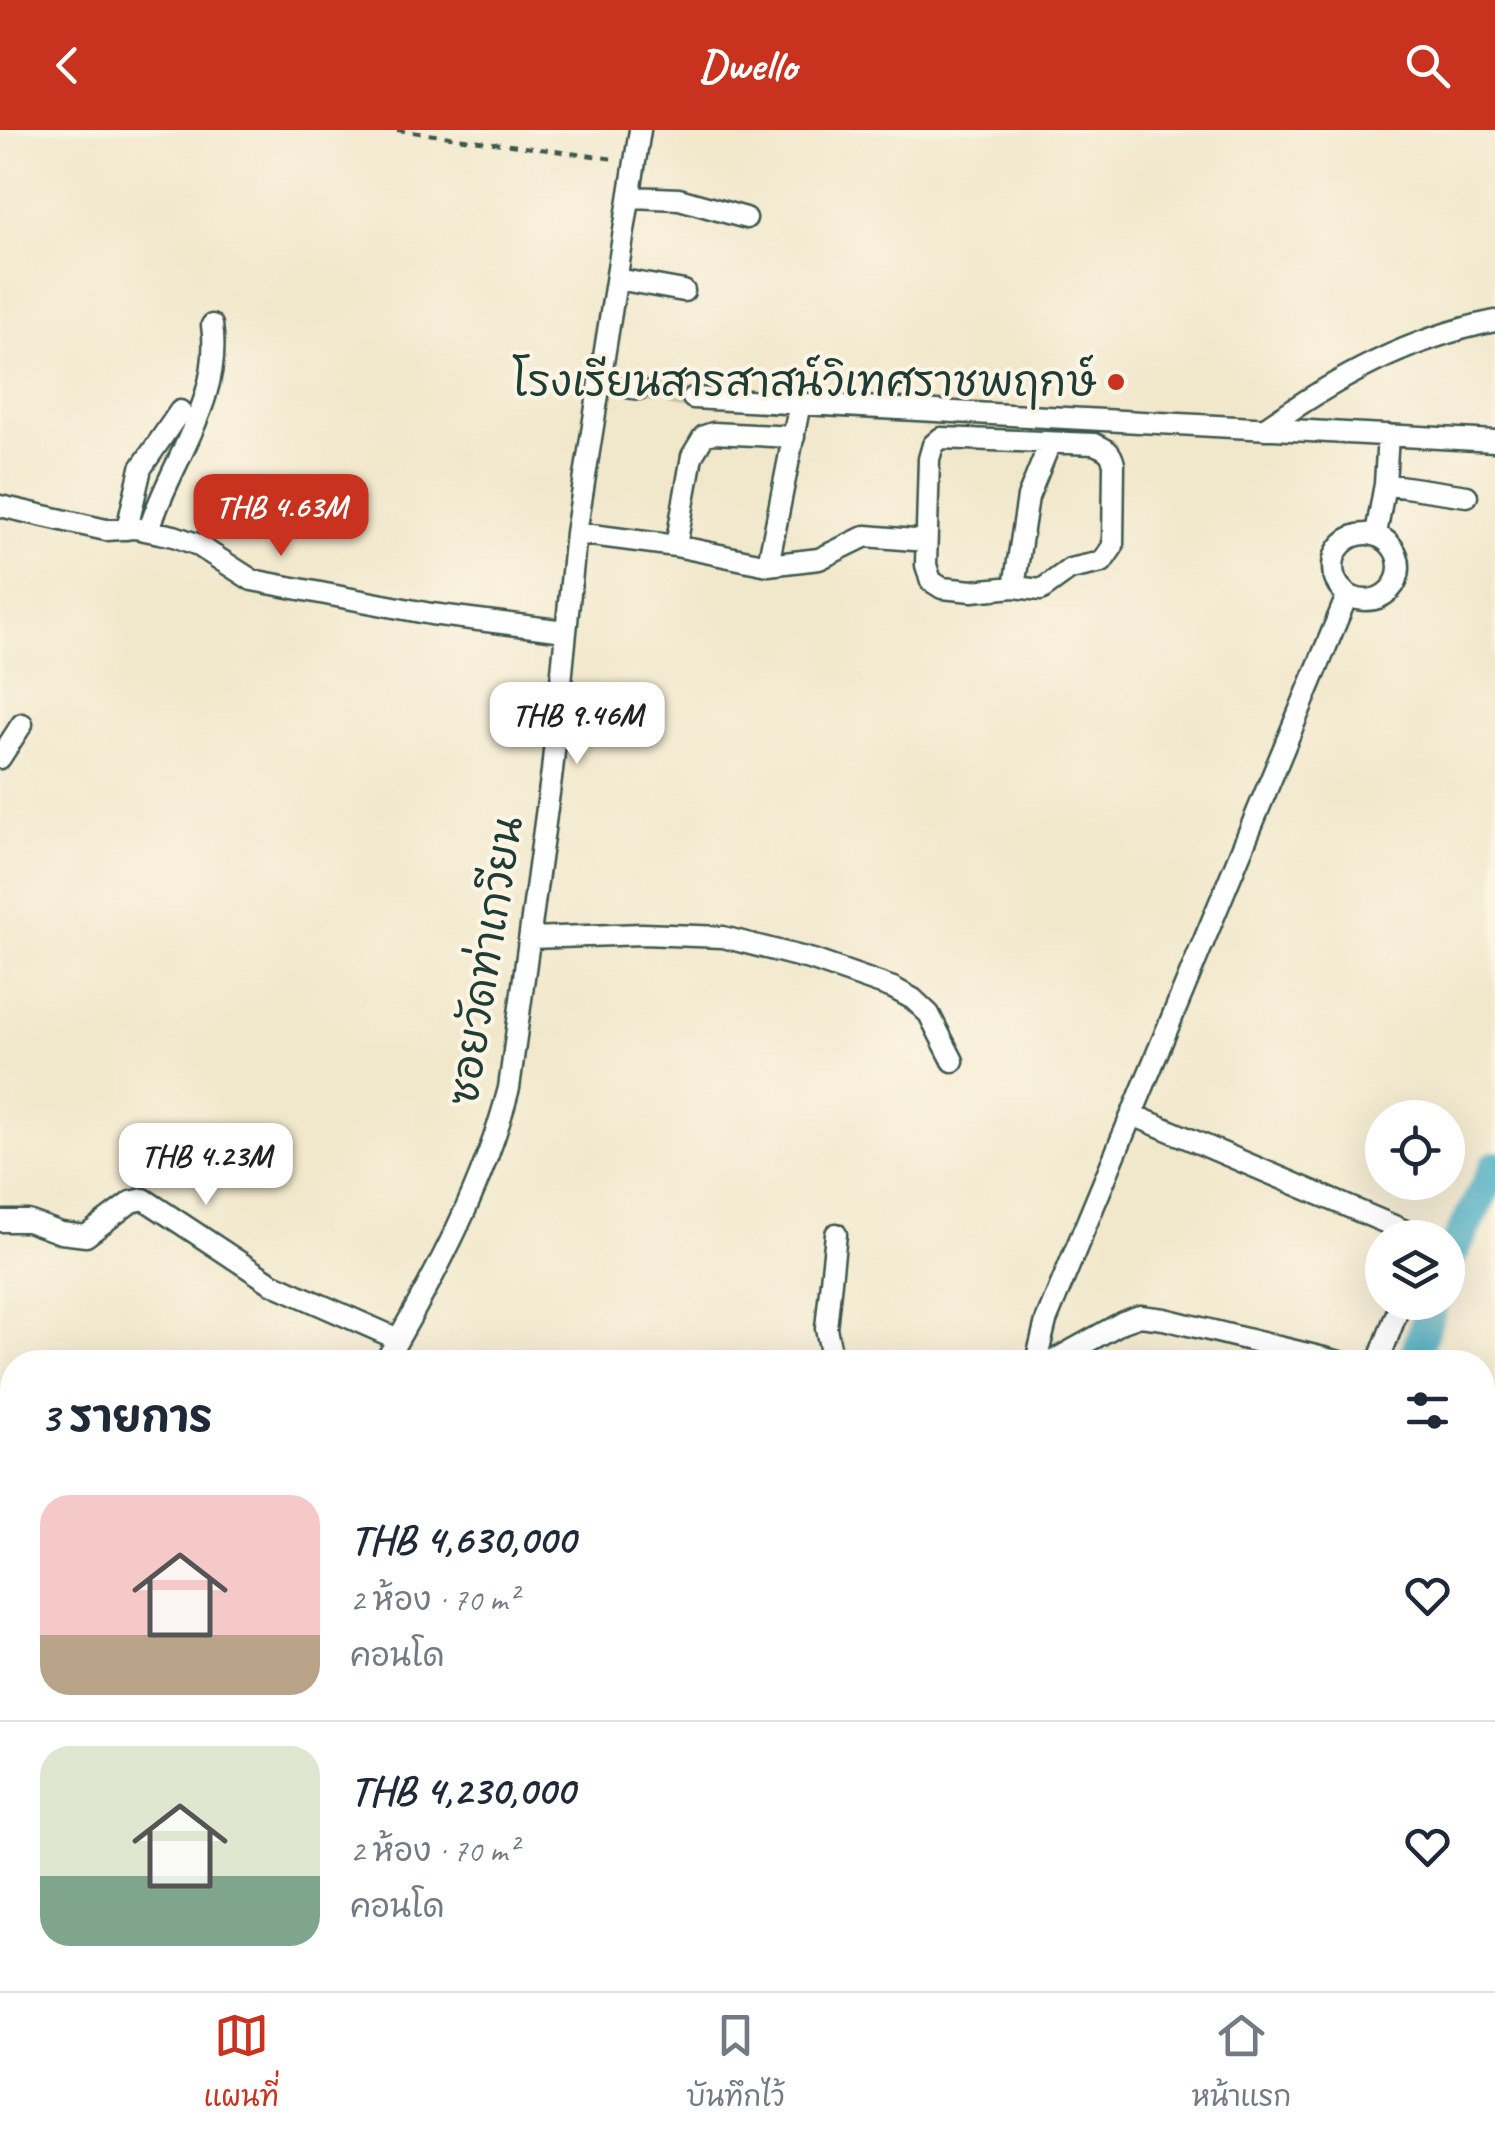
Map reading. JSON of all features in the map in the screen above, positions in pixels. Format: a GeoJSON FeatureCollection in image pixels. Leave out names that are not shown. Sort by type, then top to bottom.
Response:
{"type":"FeatureCollection","features":[{"type":"Feature","properties":{"kind":"street","name":"ซอยวัดท่าเกวียน"},"geometry":{"type":"LineString","coordinates":[[392,1350],[423,1297],[497,1134],[515,1052],[576,534],[640,130]]}},
{"type":"Feature","properties":{"kind":"street"},"geometry":{"type":"LineString","coordinates":[[631,198],[680,199],[746,218]]}},
{"type":"Feature","properties":{"kind":"street"},"geometry":{"type":"LineString","coordinates":[[617,279],[684,290]]}},
{"type":"Feature","properties":{"kind":"street"},"geometry":{"type":"LineString","coordinates":[[1264,429],[1360,367],[1434,336],[1494,317]]}},
{"type":"Feature","properties":{"kind":"street"},"geometry":{"type":"LineString","coordinates":[[149,530],[162,490],[199,420],[214,359],[212,325]]}},
{"type":"Feature","properties":{"kind":"street"},"geometry":{"type":"LineString","coordinates":[[600,384],[639,389]]}},
{"type":"Feature","properties":{"kind":"street"},"geometry":{"type":"LineString","coordinates":[[693,398],[1495,441]]}},
{"type":"Feature","properties":{"kind":"street"},"geometry":{"type":"LineString","coordinates":[[768,564],[800,403]]}},
{"type":"Feature","properties":{"kind":"street"},"geometry":{"type":"LineString","coordinates":[[127,529],[141,468],[180,412]]}},
{"type":"Feature","properties":{"kind":"street"},"geometry":{"type":"LineString","coordinates":[[676,546],[692,456],[704,436],[713,433],[794,438]]}},
{"type":"Feature","properties":{"kind":"street"},"geometry":{"type":"LineString","coordinates":[[1376,534],[1388,435]]}},
{"type":"Feature","properties":{"kind":"street"},"geometry":{"type":"LineString","coordinates":[[940,438],[1094,444],[1112,453],[1113,546],[1102,562],[1070,569],[1041,590],[942,588],[926,573],[926,541],[929,459],[940,438]]}},
{"type":"Feature","properties":{"kind":"street"},"geometry":{"type":"LineString","coordinates":[[1014,588],[1028,497],[1050,443]]}},
{"type":"Feature","properties":{"kind":"street"},"geometry":{"type":"LineString","coordinates":[[1385,484],[1467,496]]}},
{"type":"Feature","properties":{"kind":"street"},"geometry":{"type":"LineString","coordinates":[[0,506],[106,530],[149,530],[196,544],[252,580],[431,614],[566,631]]}},
{"type":"Feature","properties":{"kind":"street"},"geometry":{"type":"LineString","coordinates":[[576,534],[676,546],[768,564],[819,559],[866,536],[926,541]]}},
{"type":"Feature","properties":{"kind":"street"},"geometry":{"type":"LineString","coordinates":[[1356,534],[1376,534],[1392,545],[1400,563],[1397,582],[1384,596],[1366,602],[1347,596],[1334,581],[1332,562],[1340,544],[1356,534]]}},
{"type":"Feature","properties":{"kind":"street"},"geometry":{"type":"LineString","coordinates":[[1039,1350],[1046,1321],[1347,596]]}},
{"type":"Feature","properties":{"kind":"street"},"geometry":{"type":"LineString","coordinates":[[0,758],[22,724]]}},
{"type":"Feature","properties":{"kind":"street"},"geometry":{"type":"LineString","coordinates":[[531,938],[642,934],[723,937],[795,955],[893,988],[912,999],[929,1014],[953,1062]]}},
{"type":"Feature","properties":{"kind":"street"},"geometry":{"type":"LineString","coordinates":[[1133,1114],[1380,1220]]}},
{"type":"Feature","properties":{"kind":"street"},"geometry":{"type":"LineString","coordinates":[[0,1221],[28,1221],[61,1233],[86,1236],[131,1202],[144,1199],[270,1283],[398,1339]]}},
{"type":"Feature","properties":{"kind":"street"},"geometry":{"type":"LineString","coordinates":[[831,1350],[826,1328],[836,1234]]}},
{"type":"Feature","properties":{"kind":"street"},"geometry":{"type":"LineString","coordinates":[[1073,1350],[1140,1316],[1291,1350]]}},
{"type":"Feature","properties":{"kind":"street"},"geometry":{"type":"LineString","coordinates":[[1383,1350],[1394,1320]]}},
{"type":"Feature","properties":{"kind":"path"},"geometry":{"type":"LineString","coordinates":[[397,130],[634,161]]}},
{"type":"Feature","properties":{"kind":"waterway"},"geometry":{"type":"LineString","coordinates":[[1465,1228],[1495,1167]]}},
{"type":"Feature","properties":{"kind":"waterway"},"geometry":{"type":"LineString","coordinates":[[1417,1350],[1427,1320]]}},
{"type":"Feature","properties":{"kind":"tunnel"},"geometry":{"type":"LineString","coordinates":[[639,389],[693,398]]}},
{"type":"Feature","properties":{"kind":"place","name":"โรงเรียนสารสาสน์วิเทศราชพฤกษ์"},"geometry":{"type":"Point","coordinates":[1116,382]}}]}
